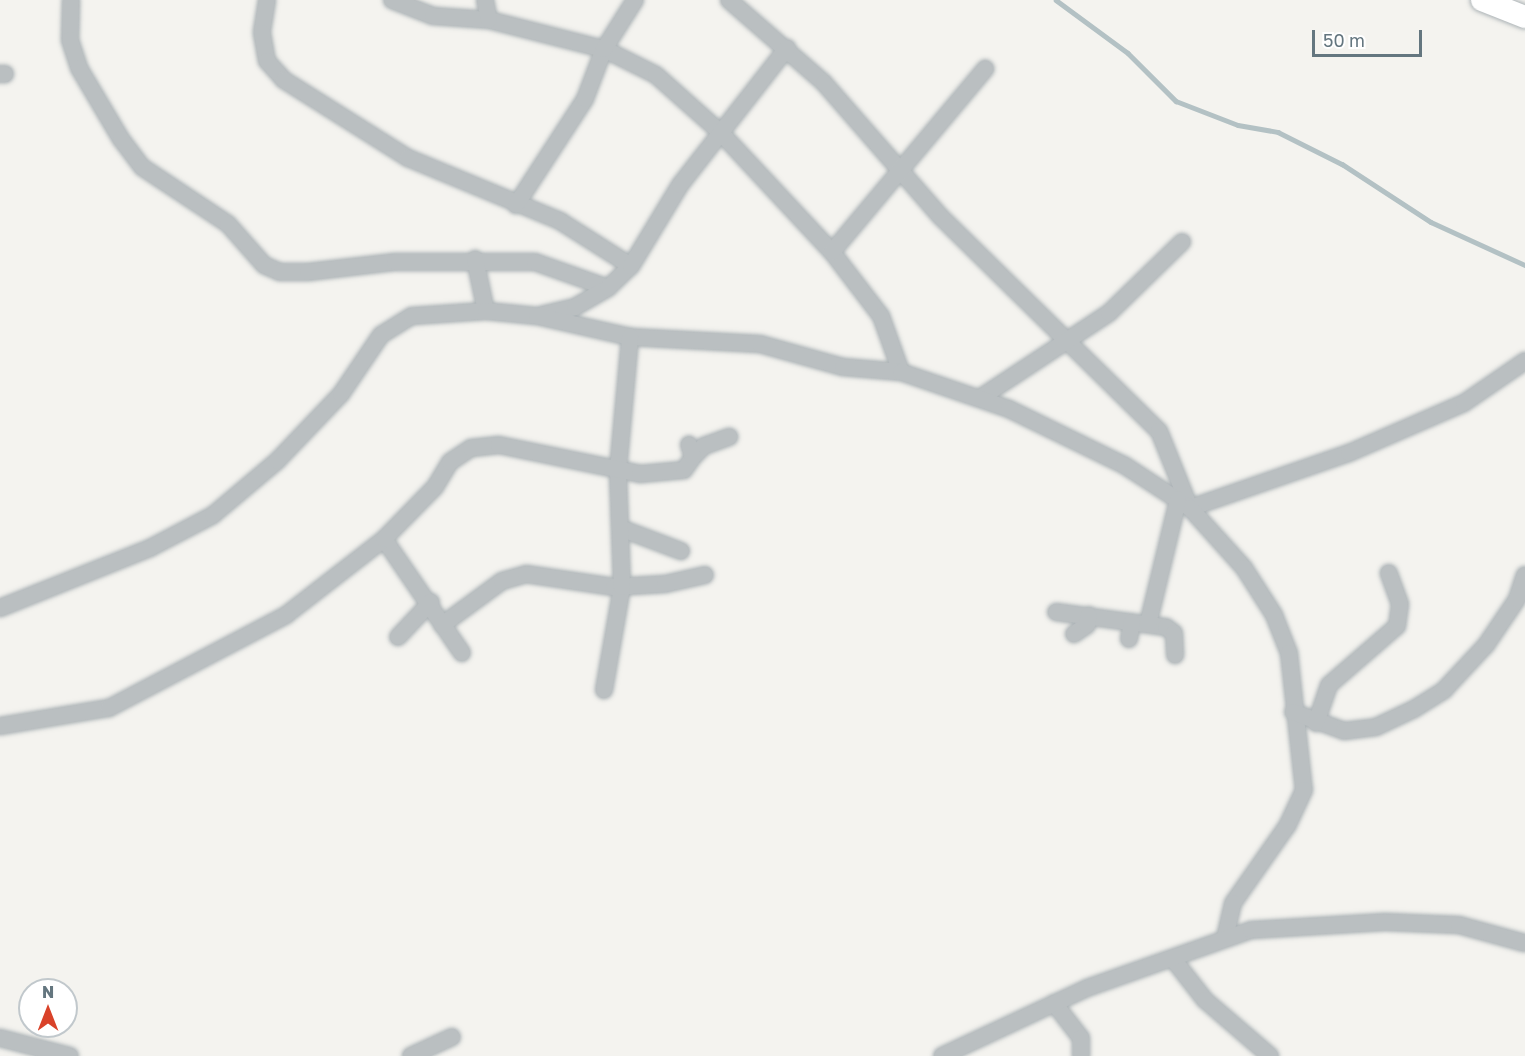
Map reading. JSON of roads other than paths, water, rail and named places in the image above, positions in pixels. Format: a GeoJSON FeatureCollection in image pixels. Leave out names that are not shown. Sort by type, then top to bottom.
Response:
{"type":"FeatureCollection","features":[{"type":"Feature","properties":{"kind":"street"},"geometry":{"type":"LineString","coordinates":[[71,0],[70,40],[79,68],[121,139],[142,168],[228,224],[264,265],[280,272],[308,272],[475,259],[535,262],[608,288]]}},
{"type":"Feature","properties":{"kind":"street"},"geometry":{"type":"LineString","coordinates":[[267,0],[262,33],[267,62],[284,80],[408,158],[592,237],[631,266]]}},
{"type":"Feature","properties":{"kind":"street"},"geometry":{"type":"LineString","coordinates":[[392,0],[433,16],[489,20],[604,49],[656,75],[722,133],[832,252],[881,316],[901,372]]}},
{"type":"Feature","properties":{"kind":"street"},"geometry":{"type":"LineString","coordinates":[[485,0],[489,20]]}},
{"type":"Feature","properties":{"kind":"street"},"geometry":{"type":"LineString","coordinates":[[516,205],[585,99],[604,49],[635,0]]}},
{"type":"Feature","properties":{"kind":"street"},"geometry":{"type":"LineString","coordinates":[[729,0],[787,48],[900,175],[1072,340],[1159,432],[1184,504],[1140,623],[1129,639]]}},
{"type":"Feature","properties":{"kind":"street"},"geometry":{"type":"LineString","coordinates":[[1482,0],[1525,17]]}},
{"type":"Feature","properties":{"kind":"street"},"geometry":{"type":"LineString","coordinates":[[537,316],[575,307],[608,288],[631,266],[680,185],[787,48]]}},
{"type":"Feature","properties":{"kind":"street"},"geometry":{"type":"LineString","coordinates":[[832,252],[900,175],[985,69]]}},
{"type":"Feature","properties":{"kind":"street"},"geometry":{"type":"LineString","coordinates":[[980,398],[1072,340],[1140,286],[1182,242]]}},
{"type":"Feature","properties":{"kind":"street"},"geometry":{"type":"LineString","coordinates":[[475,259],[486,310]]}},
{"type":"Feature","properties":{"kind":"street"},"geometry":{"type":"LineString","coordinates":[[0,608],[150,548],[213,515],[277,461],[341,394],[381,335],[412,316],[486,310],[537,316],[630,337],[760,344],[843,367],[901,372],[980,398],[1124,465],[1184,504],[1244,567],[1274,615],[1289,653],[1293,712],[1304,790],[1287,826],[1233,903],[1225,937]]}},
{"type":"Feature","properties":{"kind":"street"},"geometry":{"type":"LineString","coordinates":[[604,690],[622,586],[623,530],[618,470],[630,337]]}},
{"type":"Feature","properties":{"kind":"street"},"geometry":{"type":"LineString","coordinates":[[1184,504],[1349,453],[1464,403],[1525,361]]}},
{"type":"Feature","properties":{"kind":"street"},"geometry":{"type":"LineString","coordinates":[[0,726],[109,708],[192,668],[286,615],[384,539],[435,487],[450,462],[471,448],[499,445],[618,470],[668,473],[684,470],[691,451],[729,437]]}},
{"type":"Feature","properties":{"kind":"street"},"geometry":{"type":"LineString","coordinates":[[623,530],[681,551]]}},
{"type":"Feature","properties":{"kind":"street"},"geometry":{"type":"LineString","coordinates":[[384,539],[431,602],[442,625],[462,653]]}},
{"type":"Feature","properties":{"kind":"street"},"geometry":{"type":"LineString","coordinates":[[1316,723],[1329,685],[1397,626],[1400,604],[1389,573]]}},
{"type":"Feature","properties":{"kind":"street"},"geometry":{"type":"LineString","coordinates":[[442,625],[502,581],[526,574],[622,586],[705,574]]}},
{"type":"Feature","properties":{"kind":"street"},"geometry":{"type":"LineString","coordinates":[[1293,712],[1316,723],[1344,731],[1376,727],[1444,690],[1498,627],[1517,599],[1525,575]]}},
{"type":"Feature","properties":{"kind":"street"},"geometry":{"type":"LineString","coordinates":[[398,637],[431,602]]}},
{"type":"Feature","properties":{"kind":"street"},"geometry":{"type":"LineString","coordinates":[[1056,612],[1140,623],[1174,633],[1175,655]]}},
{"type":"Feature","properties":{"kind":"street"},"geometry":{"type":"LineString","coordinates":[[1074,634],[1087,625],[1089,615]]}},
{"type":"Feature","properties":{"kind":"street"},"geometry":{"type":"LineString","coordinates":[[948,1055],[1054,1003],[1173,959],[1225,937],[1279,926],[1385,922],[1459,925],[1525,943]]}},
{"type":"Feature","properties":{"kind":"street"},"geometry":{"type":"LineString","coordinates":[[1173,959],[1205,1000],[1270,1056]]}},
{"type":"Feature","properties":{"kind":"street"},"geometry":{"type":"LineString","coordinates":[[1054,1003],[1081,1038],[1081,1056]]}},
{"type":"Feature","properties":{"kind":"street"},"geometry":{"type":"LineString","coordinates":[[411,1056],[452,1037]]}},
{"type":"Feature","properties":{"kind":"street"},"geometry":{"type":"LineString","coordinates":[[0,1038],[70,1056]]}},
{"type":"Feature","properties":{"kind":"waterway"},"geometry":{"type":"LineString","coordinates":[[1056,0],[1128,53],[1176,101],[1238,125],[1278,132],[1342,164],[1431,222],[1525,265]]}}]}
